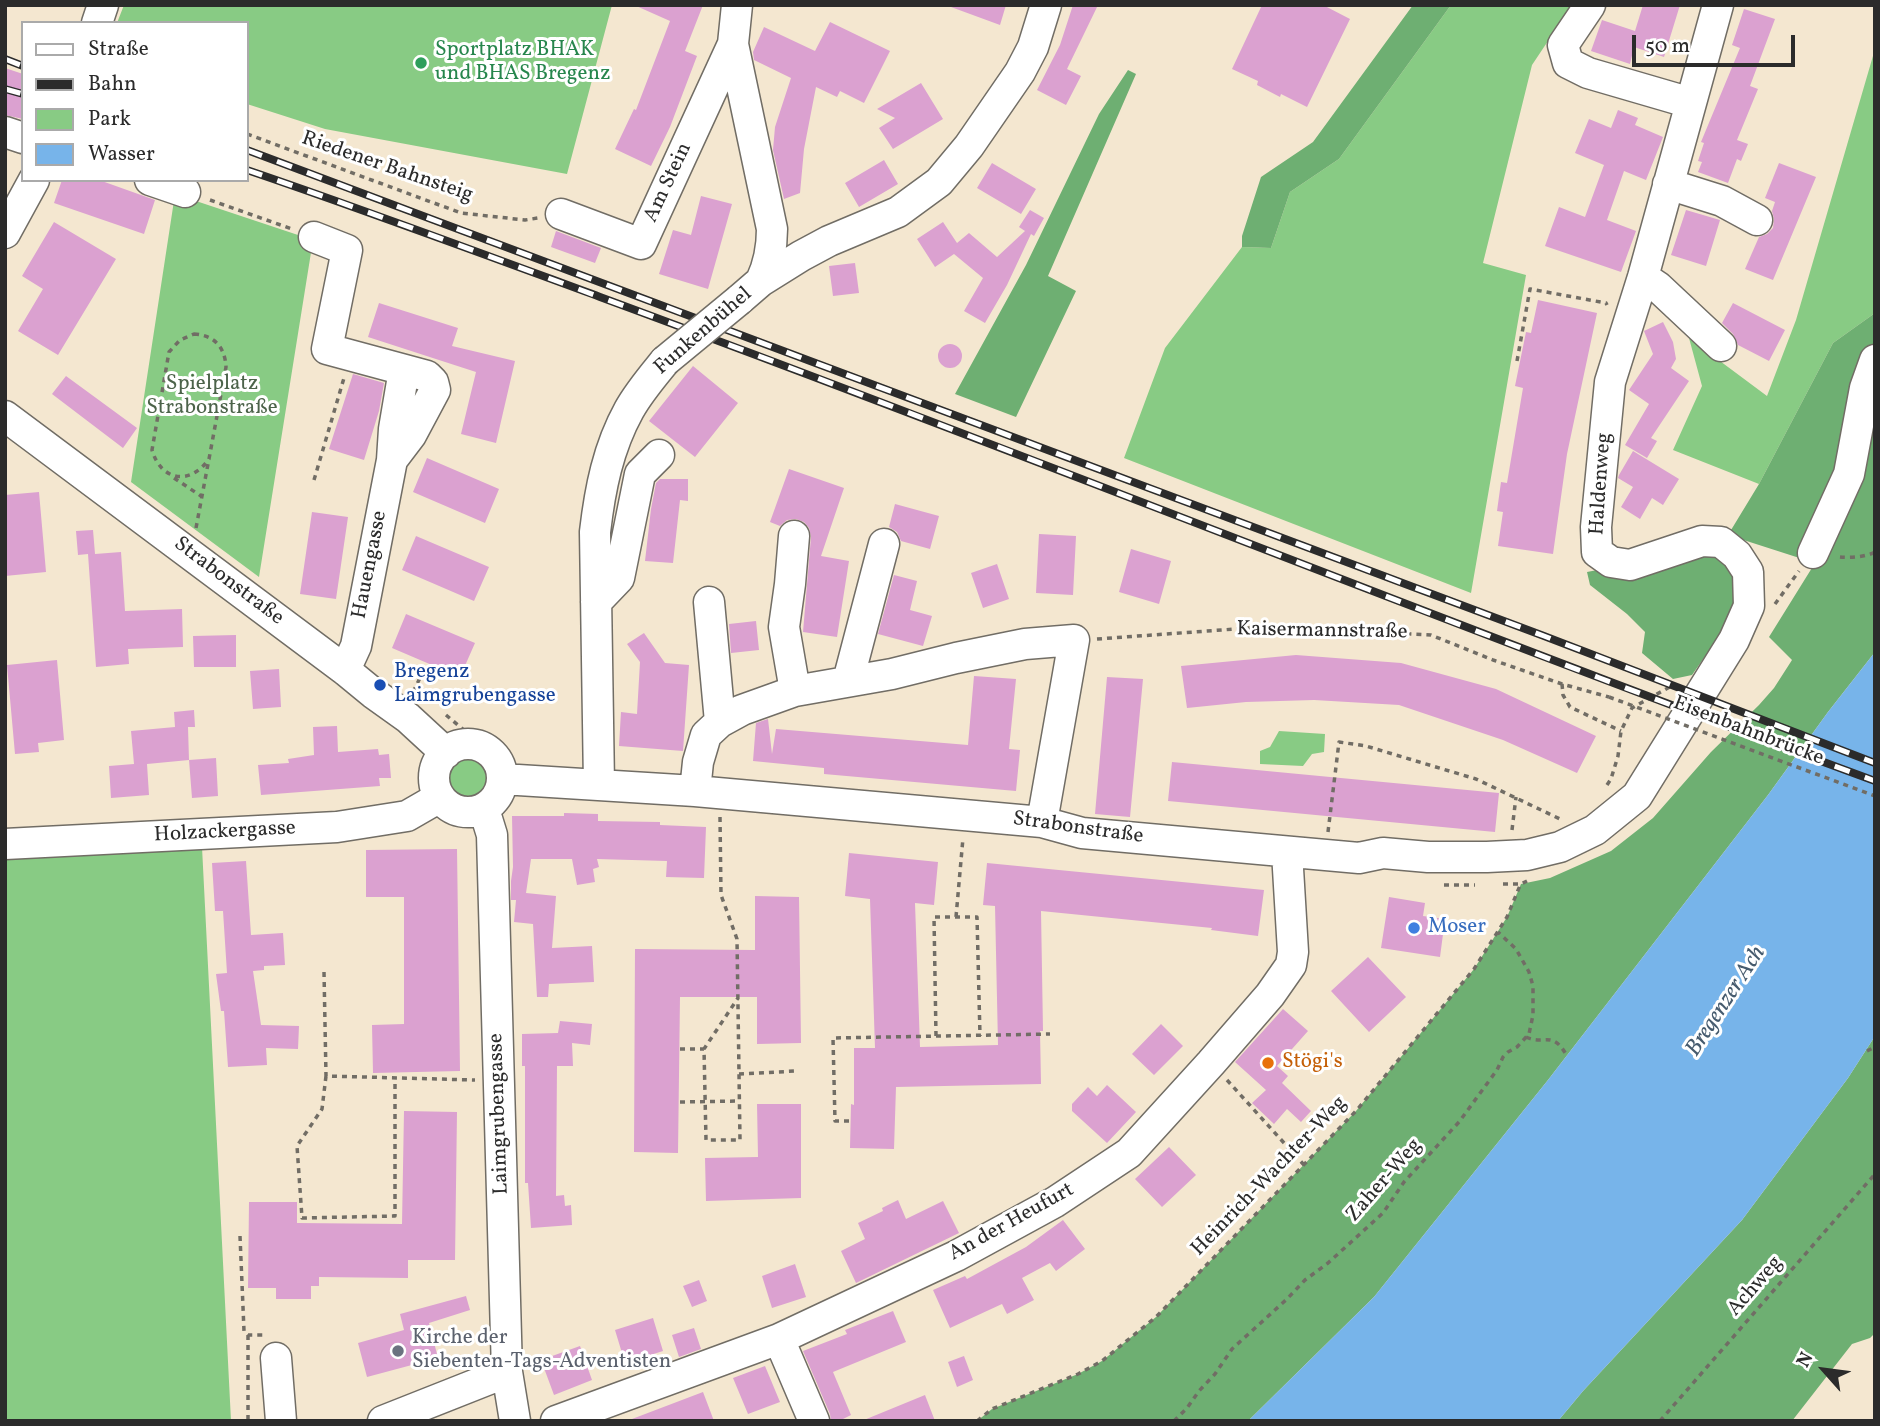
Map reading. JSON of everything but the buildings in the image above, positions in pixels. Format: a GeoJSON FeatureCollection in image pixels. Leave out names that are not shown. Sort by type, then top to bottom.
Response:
{"type":"FeatureCollection","features":[{"type":"Feature","properties":{"kind":"street","name":"Am Stein"},"geometry":{"type":"LineString","coordinates":[[737,5],[733,44],[772,229],[769,263],[750,290]]}},
{"type":"Feature","properties":{"kind":"street","name":"Funkenbühel"},"geometry":{"type":"LineString","coordinates":[[599,785],[595,532],[606,465],[629,411],[665,361],[750,290],[829,241],[898,212],[939,182],[969,146],[1020,72],[1032,47],[1046,5]]}},
{"type":"Feature","properties":{"kind":"street"},"geometry":{"type":"LineString","coordinates":[[1590,5],[1563,45],[1569,63],[1588,73],[1691,103]]}},
{"type":"Feature","properties":{"kind":"street","name":"Haldenweg"},"geometry":{"type":"LineString","coordinates":[[1637,796],[1734,640],[1749,606],[1748,572],[1737,555],[1721,542],[1702,541],[1630,565],[1611,562],[1597,552],[1596,527],[1610,382],[1643,277],[1718,5]]}},
{"type":"Feature","properties":{"kind":"street","name":"Am Stein"},"geometry":{"type":"LineString","coordinates":[[561,215],[641,244],[733,44]]}},
{"type":"Feature","properties":{"kind":"street"},"geometry":{"type":"LineString","coordinates":[[5,233],[33,182]]}},
{"type":"Feature","properties":{"kind":"street"},"geometry":{"type":"LineString","coordinates":[[156,182],[184,192]]}},
{"type":"Feature","properties":{"kind":"street"},"geometry":{"type":"LineString","coordinates":[[1668,184],[1722,201],[1757,220]]}},
{"type":"Feature","properties":{"kind":"street","name":"Hauengasse"},"geometry":{"type":"LineString","coordinates":[[314,237],[347,250],[327,349],[404,370],[394,429],[393,460],[356,646],[345,670]]}},
{"type":"Feature","properties":{"kind":"street"},"geometry":{"type":"LineString","coordinates":[[1643,277],[1658,287],[1721,346]]}},
{"type":"Feature","properties":{"kind":"street"},"geometry":{"type":"LineString","coordinates":[[1813,553],[1849,474],[1865,388],[1875,360]]}},
{"type":"Feature","properties":{"kind":"street","name":"Strabonstraße"},"geometry":{"type":"LineString","coordinates":[[5,416],[408,718],[446,753]]}},
{"type":"Feature","properties":{"kind":"street"},"geometry":{"type":"LineString","coordinates":[[596,602],[619,578],[640,474],[659,455]]}},
{"type":"Feature","properties":{"kind":"street"},"geometry":{"type":"LineString","coordinates":[[794,536],[784,627],[795,691]]}},
{"type":"Feature","properties":{"kind":"street"},"geometry":{"type":"LineString","coordinates":[[848,681],[884,544]]}},
{"type":"Feature","properties":{"kind":"street"},"geometry":{"type":"LineString","coordinates":[[709,601],[720,722]]}},
{"type":"Feature","properties":{"kind":"street"},"geometry":{"type":"LineString","coordinates":[[708,792],[698,762],[706,735],[720,722],[742,710],[795,691],[892,674],[1024,644],[1074,640],[1042,822]]}},
{"type":"Feature","properties":{"kind":"street"},"geometry":{"type":"LineString","coordinates":[[475,745],[485,748],[498,762],[502,779],[497,797],[484,808],[464,812],[455,810],[440,797],[436,788],[436,769],[446,753],[454,747],[475,745]]}},
{"type":"Feature","properties":{"kind":"street","name":"Strabonstraße"},"geometry":{"type":"LineString","coordinates":[[502,779],[708,792],[1042,822],[1082,833],[1359,858],[1383,853],[1428,857],[1527,855],[1560,847],[1595,830],[1637,796]]}},
{"type":"Feature","properties":{"kind":"street","name":"Holzackergasse"},"geometry":{"type":"LineString","coordinates":[[5,844],[337,827],[407,816],[440,797]]}},
{"type":"Feature","properties":{"kind":"street","name":"Laimgrubengasse"},"geometry":{"type":"LineString","coordinates":[[484,808],[492,835],[507,1372],[515,1421]]}},
{"type":"Feature","properties":{"kind":"street","name":"An der Heufurt"},"geometry":{"type":"LineString","coordinates":[[556,1421],[779,1339],[956,1256],[1055,1202],[1129,1153],[1270,995],[1291,965],[1293,952],[1287,852]]}},
{"type":"Feature","properties":{"kind":"street"},"geometry":{"type":"LineString","coordinates":[[779,1339],[814,1421]]}},
{"type":"Feature","properties":{"kind":"street"},"geometry":{"type":"LineString","coordinates":[[276,1358],[281,1421]]}},
{"type":"Feature","properties":{"kind":"street"},"geometry":{"type":"LineString","coordinates":[[383,1421],[507,1372]]}},
{"type":"Feature","properties":{"kind":"path","name":"Riedener Bahnsteig"},"geometry":{"type":"LineString","coordinates":[[248,134],[461,213],[524,220],[561,215]]}},
{"type":"Feature","properties":{"kind":"path"},"geometry":{"type":"LineString","coordinates":[[184,192],[314,237]]}},
{"type":"Feature","properties":{"kind":"path"},"geometry":{"type":"LineString","coordinates":[[1517,361],[1530,289],[1606,303],[1611,309]]}},
{"type":"Feature","properties":{"kind":"path"},"geometry":{"type":"LineString","coordinates":[[191,555],[226,367],[226,357],[216,341],[202,334],[194,334],[174,345],[168,357],[152,450],[160,467],[201,496]]}},
{"type":"Feature","properties":{"kind":"path"},"geometry":{"type":"LineString","coordinates":[[314,480],[351,356]]}},
{"type":"Feature","properties":{"kind":"path"},"geometry":{"type":"LineString","coordinates":[[168,473],[187,476],[196,473],[209,459]]}},
{"type":"Feature","properties":{"kind":"path","name":"Kaisermannstraße"},"geometry":{"type":"LineString","coordinates":[[1074,640],[1263,627],[1431,635],[1493,660],[1609,697]]}},
{"type":"Feature","properties":{"kind":"path"},"geometry":{"type":"LineString","coordinates":[[413,692],[426,666]]}},
{"type":"Feature","properties":{"kind":"path"},"geometry":{"type":"LineString","coordinates":[[1562,684],[1563,695],[1570,707],[1621,731]]}},
{"type":"Feature","properties":{"kind":"path"},"geometry":{"type":"LineString","coordinates":[[1606,787],[1618,756],[1621,731],[1632,708],[1675,684]]}},
{"type":"Feature","properties":{"kind":"path","name":"Eisenbahnbrücke"},"geometry":{"type":"LineString","coordinates":[[1609,697],[1875,796]]}},
{"type":"Feature","properties":{"kind":"path"},"geometry":{"type":"LineString","coordinates":[[1330,816],[1339,742],[1366,746],[1476,779],[1569,824]]}},
{"type":"Feature","properties":{"kind":"path"},"geometry":{"type":"LineString","coordinates":[[708,792],[720,895],[737,939],[740,1101],[740,1140],[706,1140],[704,1049],[738,998]]}},
{"type":"Feature","properties":{"kind":"path"},"geometry":{"type":"LineString","coordinates":[[1512,831],[1516,797]]}},
{"type":"Feature","properties":{"kind":"path"},"geometry":{"type":"LineString","coordinates":[[956,917],[965,816]]}},
{"type":"Feature","properties":{"kind":"path","name":"Heinrich-Wachter-Weg"},"geometry":{"type":"LineString","coordinates":[[977,1421],[992,1409],[1078,1374],[1102,1361],[1156,1317],[1356,1111],[1474,969],[1498,932],[1521,884]]}},
{"type":"Feature","properties":{"kind":"path"},"geometry":{"type":"LineString","coordinates":[[936,1036],[934,916],[977,917],[980,1036]]}},
{"type":"Feature","properties":{"kind":"path"},"geometry":{"type":"LineString","coordinates":[[1498,932],[1516,949],[1529,972],[1533,986],[1533,1015],[1526,1037],[1548,1038],[1559,1044],[1567,1056]]}},
{"type":"Feature","properties":{"kind":"path"},"geometry":{"type":"LineString","coordinates":[[324,972],[326,1076],[322,1109],[297,1146],[302,1218],[395,1216],[395,1078]]}},
{"type":"Feature","properties":{"kind":"path"},"geometry":{"type":"LineString","coordinates":[[849,1121],[835,1121],[833,1038],[1050,1034]]}},
{"type":"Feature","properties":{"kind":"path","name":"Zaher-Weg"},"geometry":{"type":"LineString","coordinates":[[1175,1420],[1215,1374],[1232,1349],[1305,1280],[1383,1213],[1404,1182],[1459,1122],[1507,1052],[1517,1047],[1526,1037]]}},
{"type":"Feature","properties":{"kind":"path"},"geometry":{"type":"LineString","coordinates":[[1867,1051],[1875,1047]]}},
{"type":"Feature","properties":{"kind":"path"},"geometry":{"type":"LineString","coordinates":[[680,1049],[704,1049]]}},
{"type":"Feature","properties":{"kind":"path"},"geometry":{"type":"LineString","coordinates":[[1211,1063],[1304,1166]]}},
{"type":"Feature","properties":{"kind":"path"},"geometry":{"type":"LineString","coordinates":[[739,1074],[796,1072]]}},
{"type":"Feature","properties":{"kind":"path"},"geometry":{"type":"LineString","coordinates":[[326,1076],[500,1081]]}},
{"type":"Feature","properties":{"kind":"path"},"geometry":{"type":"LineString","coordinates":[[680,1102],[740,1101]]}},
{"type":"Feature","properties":{"kind":"path","name":"Achweg"},"geometry":{"type":"LineString","coordinates":[[1662,1420],[1875,1174]]}},
{"type":"Feature","properties":{"kind":"path"},"geometry":{"type":"LineString","coordinates":[[240,1236],[243,1326],[248,1335],[248,1421]]}},
{"type":"Feature","properties":{"kind":"path"},"geometry":{"type":"LineString","coordinates":[[248,1335],[275,1335],[276,1358]]}},
{"type":"Feature","properties":{"kind":"green space","name":"Sportplatz BHAK und BHAS Bregenz"},"geometry":{"type":"Polygon","coordinates":[[[124,5],[612,5],[567,174],[325,129],[248,104],[248,21],[118,21],[124,5]]]}},
{"type":"Feature","properties":{"kind":"green space"},"geometry":{"type":"Polygon","coordinates":[[[1413,5],[1451,5],[1339,159],[1290,192],[1271,248],[1242,247],[1242,236],[1261,177],[1313,142],[1413,5]]]}},
{"type":"Feature","properties":{"kind":"green space"},"geometry":{"type":"Polygon","coordinates":[[[1451,5],[1572,5],[1532,65],[1483,263],[1526,275],[1471,593],[1124,458],[1165,348],[1242,247],[1271,248],[1290,192],[1339,159],[1451,5]]]}},
{"type":"Feature","properties":{"kind":"green space"},"geometry":{"type":"Polygon","coordinates":[[[1875,49],[1875,313],[1833,343],[1759,484],[1673,450],[1702,386],[1689,338],[1767,396],[1796,320],[1875,49]]]}},
{"type":"Feature","properties":{"kind":"green space"},"geometry":{"type":"Polygon","coordinates":[[[1128,70],[1136,74],[1048,276],[1076,291],[1016,417],[955,394],[1026,265],[1099,114],[1128,70]]]}},
{"type":"Feature","properties":{"kind":"green space","name":"Spielplatz Strabonstraße"},"geometry":{"type":"Polygon","coordinates":[[[175,194],[313,240],[259,577],[131,482],[175,194]]]}},
{"type":"Feature","properties":{"kind":"green space"},"geometry":{"type":"Polygon","coordinates":[[[1875,313],[1875,652],[1548,1080],[1374,1297],[1248,1421],[977,1421],[992,1409],[1078,1374],[1102,1361],[1156,1317],[1356,1111],[1474,969],[1507,917],[1521,884],[1550,878],[1611,851],[1653,818],[1711,752],[1774,688],[1792,660],[1769,637],[1815,563],[1728,535],[1759,484],[1833,343],[1875,313]]]}},
{"type":"Feature","properties":{"kind":"green space"},"geometry":{"type":"Polygon","coordinates":[[[1706,549],[1732,561],[1740,606],[1692,675],[1673,679],[1642,653],[1645,632],[1590,585],[1587,572],[1706,549]]]}},
{"type":"Feature","properties":{"kind":"green space"},"geometry":{"type":"Polygon","coordinates":[[[1279,731],[1325,734],[1324,752],[1312,754],[1303,766],[1260,764],[1260,751],[1270,747],[1279,731]]]}},
{"type":"Feature","properties":{"kind":"green space"},"geometry":{"type":"Polygon","coordinates":[[[468,756],[483,763],[490,778],[483,793],[468,800],[453,793],[446,778],[453,763],[468,756]]]}},
{"type":"Feature","properties":{"kind":"green space"},"geometry":{"type":"Polygon","coordinates":[[[202,847],[231,1421],[5,1421],[5,854],[202,847]]]}},
{"type":"Feature","properties":{"kind":"green space"},"geometry":{"type":"Polygon","coordinates":[[[1875,1036],[1875,1333],[1870,1338],[1852,1344],[1792,1421],[1558,1421],[1742,1220],[1848,1078],[1875,1036]]]}},
{"type":"Feature","properties":{"kind":"water","name":"Bregenzer Ach"},"geometry":{"type":"Polygon","coordinates":[[[1875,652],[1875,1036],[1848,1078],[1742,1220],[1558,1421],[1248,1421],[1374,1297],[1548,1080],[1875,652]]]}},
{"type":"Feature","properties":{"kind":"railway"},"geometry":{"type":"LineString","coordinates":[[5,59],[21,65]]}},
{"type":"Feature","properties":{"kind":"railway"},"geometry":{"type":"LineString","coordinates":[[5,89],[21,93]]}},
{"type":"Feature","properties":{"kind":"railway"},"geometry":{"type":"LineString","coordinates":[[248,150],[1544,636],[1875,763]]}},
{"type":"Feature","properties":{"kind":"railway"},"geometry":{"type":"LineString","coordinates":[[248,170],[760,356],[1875,781]]}},
{"type":"Feature","properties":{"kind":"place","name":"Sportplatz BHAK und BHAS Bregenz"},"geometry":{"type":"Point","coordinates":[421,63]}},
{"type":"Feature","properties":{"kind":"place","name":"Bregenz Laimgrubengasse"},"geometry":{"type":"Point","coordinates":[380,685]}},
{"type":"Feature","properties":{"kind":"place","name":"Moser"},"geometry":{"type":"Point","coordinates":[1414,928]}},
{"type":"Feature","properties":{"kind":"place","name":"Stögi's"},"geometry":{"type":"Point","coordinates":[1268,1063]}},
{"type":"Feature","properties":{"kind":"place","name":"Kirche der Siebenten-Tags-Adventisten"},"geometry":{"type":"Point","coordinates":[398,1351]}}]}
